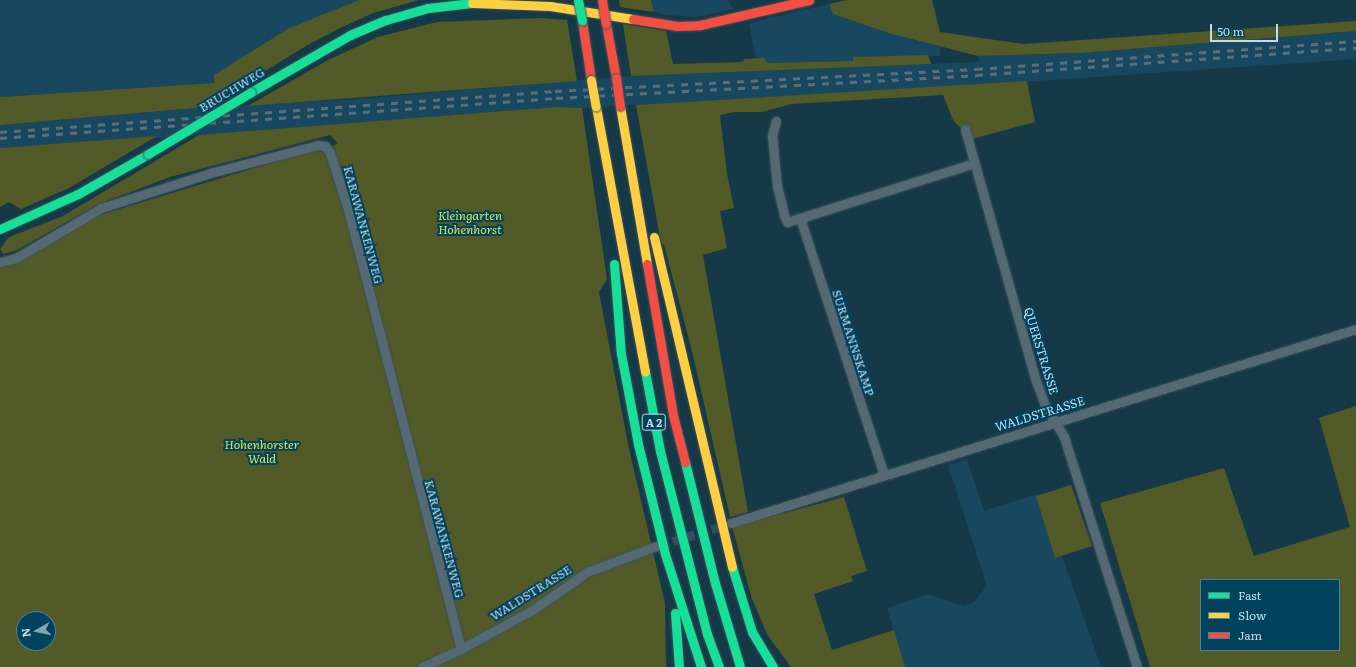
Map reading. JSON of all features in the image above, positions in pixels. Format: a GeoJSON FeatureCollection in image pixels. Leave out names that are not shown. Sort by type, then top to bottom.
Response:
{"type":"FeatureCollection","features":[{"type":"Feature","properties":{"kind":"main road","name":"A 2"},"geometry":{"type":"LineString","coordinates":[[578,0],[591,80],[660,451],[707,634],[719,667]]}},
{"type":"Feature","properties":{"kind":"main road","name":"A 2"},"geometry":{"type":"LineString","coordinates":[[602,0],[673,415],[740,667]]}},
{"type":"Feature","properties":{"kind":"main road","name":"BRUCHWEG"},"geometry":{"type":"LineString","coordinates":[[0,229],[78,194],[350,35],[386,20],[428,8],[486,1],[550,6],[677,26],[700,25],[809,0]]}},
{"type":"Feature","properties":{"kind":"main road"},"geometry":{"type":"LineString","coordinates":[[631,166],[646,194]]}},
{"type":"Feature","properties":{"kind":"main road"},"geometry":{"type":"LineString","coordinates":[[605,212],[602,188],[608,172]]}},
{"type":"Feature","properties":{"kind":"main road"},"geometry":{"type":"LineString","coordinates":[[652,230],[732,568],[752,632],[774,667]]}},
{"type":"Feature","properties":{"kind":"main road"},"geometry":{"type":"LineString","coordinates":[[612,256],[621,354],[629,399],[665,554],[678,633],[679,667]]}},
{"type":"Feature","properties":{"kind":"main road"},"geometry":{"type":"LineString","coordinates":[[665,554],[701,667]]}},
{"type":"Feature","properties":{"kind":"main road"},"geometry":{"type":"LineString","coordinates":[[735,651],[750,667]]}},
{"type":"Feature","properties":{"kind":"street"},"geometry":{"type":"LineString","coordinates":[[776,121],[772,135],[777,186],[787,222],[974,163]]}},
{"type":"Feature","properties":{"kind":"street","name":"QUERSTRASSE"},"geometry":{"type":"LineString","coordinates":[[965,129],[1035,378],[1046,405],[1064,437],[1137,667]]}},
{"type":"Feature","properties":{"kind":"street","name":"KARAWANKENWEG"},"geometry":{"type":"LineString","coordinates":[[0,262],[16,258],[101,208],[214,172],[318,145],[325,146],[330,153],[349,213],[461,649]]}},
{"type":"Feature","properties":{"kind":"street","name":"SURMANNSKAMP"},"geometry":{"type":"LineString","coordinates":[[800,218],[884,475]]}},
{"type":"Feature","properties":{"kind":"street","name":"WALDSTRASSE"},"geometry":{"type":"LineString","coordinates":[[731,523],[1356,329]]}},
{"type":"Feature","properties":{"kind":"street","name":"WALDSTRASSE"},"geometry":{"type":"LineString","coordinates":[[422,667],[461,649],[534,609],[587,572],[656,546]]}},
{"type":"Feature","properties":{"kind":"shaded area"},"geometry":{"type":"Polygon","coordinates":[[[0,0],[359,0],[289,28],[214,75],[214,83],[0,97],[0,0]]]}},
{"type":"Feature","properties":{"kind":"shaded area"},"geometry":{"type":"Polygon","coordinates":[[[651,0],[727,0],[734,9],[696,17],[666,15],[654,12],[651,0]]]}},
{"type":"Feature","properties":{"kind":"shaded area"},"geometry":{"type":"Polygon","coordinates":[[[829,4],[833,14],[892,34],[940,47],[940,56],[853,57],[853,61],[768,63],[764,58],[756,59],[749,23],[829,4]]]}},
{"type":"Feature","properties":{"kind":"shaded area"},"geometry":{"type":"Polygon","coordinates":[[[1356,31],[1356,59],[979,85],[582,108],[556,107],[265,131],[0,148],[0,125],[206,107],[345,100],[631,76],[979,62],[978,56],[1079,53],[1356,31]]]}},
{"type":"Feature","properties":{"kind":"shaded area"},"geometry":{"type":"Polygon","coordinates":[[[967,460],[984,511],[1036,494],[1055,558],[1062,556],[1101,667],[905,667],[887,608],[928,594],[963,606],[973,603],[987,586],[948,465],[967,460]]]}},
{"type":"Feature","properties":{"kind":"green space"},"geometry":{"type":"Polygon","coordinates":[[[359,0],[419,0],[373,13],[340,28],[306,46],[206,107],[0,125],[0,97],[214,83],[214,75],[289,28],[359,0]]]}},
{"type":"Feature","properties":{"kind":"green space"},"geometry":{"type":"Polygon","coordinates":[[[619,0],[651,0],[654,12],[620,7],[619,0]]]}},
{"type":"Feature","properties":{"kind":"green space"},"geometry":{"type":"Polygon","coordinates":[[[847,0],[932,0],[940,32],[1024,44],[1356,21],[1356,31],[1079,53],[978,56],[892,34],[833,14],[829,4],[847,0]]]}},
{"type":"Feature","properties":{"kind":"green space"},"geometry":{"type":"Polygon","coordinates":[[[541,18],[567,20],[577,81],[248,106],[328,60],[378,37],[437,22],[541,18]]]}},
{"type":"Feature","properties":{"kind":"green space"},"geometry":{"type":"Polygon","coordinates":[[[623,24],[666,31],[673,64],[743,62],[744,59],[764,58],[768,63],[853,61],[853,57],[928,55],[931,64],[631,76],[623,24]]]}},
{"type":"Feature","properties":{"kind":"green space"},"geometry":{"type":"Polygon","coordinates":[[[1027,81],[1035,122],[972,139],[953,120],[943,95],[791,104],[762,112],[735,112],[720,115],[727,174],[734,208],[720,211],[727,248],[703,255],[748,512],[730,517],[692,351],[664,245],[661,243],[636,105],[1027,81]]]}},
{"type":"Feature","properties":{"kind":"green space","name":"Hohenhorster Wald"},"geometry":{"type":"Polygon","coordinates":[[[556,107],[582,108],[607,279],[599,292],[629,449],[665,603],[666,667],[0,667],[0,266],[15,263],[93,217],[314,150],[322,152],[338,143],[330,135],[170,177],[99,204],[15,251],[3,254],[0,249],[9,237],[63,216],[199,135],[556,107]]]}},
{"type":"Feature","properties":{"kind":"green space"},"geometry":{"type":"Polygon","coordinates":[[[157,136],[69,188],[21,209],[9,202],[0,207],[0,148],[157,136]]]}},
{"type":"Feature","properties":{"kind":"green space"},"geometry":{"type":"Polygon","coordinates":[[[1356,406],[1356,667],[1150,667],[1100,503],[1224,468],[1254,556],[1350,527],[1319,418],[1356,406]]]}},
{"type":"Feature","properties":{"kind":"green space"},"geometry":{"type":"Polygon","coordinates":[[[1071,485],[1092,546],[1055,558],[1036,496],[1071,485]]]}},
{"type":"Feature","properties":{"kind":"green space"},"geometry":{"type":"Polygon","coordinates":[[[844,497],[867,571],[851,576],[853,581],[814,594],[832,650],[894,630],[905,667],[791,667],[768,636],[752,599],[732,527],[844,497]]]}},
{"type":"Feature","properties":{"kind":"tunnel"},"geometry":{"type":"LineString","coordinates":[[660,545],[726,525]]}},
{"type":"Feature","properties":{"kind":"railway"},"geometry":{"type":"LineString","coordinates":[[0,132],[555,91],[976,69],[1356,41]]}},
{"type":"Feature","properties":{"kind":"railway"},"geometry":{"type":"LineString","coordinates":[[0,138],[556,98],[976,75],[1356,48]]}},
{"type":"Feature","properties":{"kind":"traffic: fast"},"geometry":{"type":"LineString","coordinates":[[578,0],[582,21]]}},
{"type":"Feature","properties":{"kind":"traffic: fast"},"geometry":{"type":"LineString","coordinates":[[251,92],[350,35],[386,20],[428,8],[472,3]]}},
{"type":"Feature","properties":{"kind":"traffic: fast"},"geometry":{"type":"LineString","coordinates":[[148,154],[251,92]]}},
{"type":"Feature","properties":{"kind":"traffic: fast"},"geometry":{"type":"LineString","coordinates":[[0,229],[78,194],[148,154]]}},
{"type":"Feature","properties":{"kind":"traffic: fast"},"geometry":{"type":"LineString","coordinates":[[614,264],[621,354],[638,444],[665,554],[701,667]]}},
{"type":"Feature","properties":{"kind":"traffic: fast"},"geometry":{"type":"LineString","coordinates":[[645,371],[660,451],[707,634],[719,667]]}},
{"type":"Feature","properties":{"kind":"traffic: fast"},"geometry":{"type":"LineString","coordinates":[[685,462],[715,583],[740,667]]}},
{"type":"Feature","properties":{"kind":"traffic: fast"},"geometry":{"type":"LineString","coordinates":[[732,567],[752,632],[773,667]]}},
{"type":"Feature","properties":{"kind":"traffic: fast"},"geometry":{"type":"LineString","coordinates":[[675,613],[679,667]]}},
{"type":"Feature","properties":{"kind":"traffic: slow"},"geometry":{"type":"LineString","coordinates":[[472,3],[550,6],[633,19]]}},
{"type":"Feature","properties":{"kind":"traffic: slow"},"geometry":{"type":"LineString","coordinates":[[591,80],[596,107]]}},
{"type":"Feature","properties":{"kind":"traffic: slow"},"geometry":{"type":"LineString","coordinates":[[620,106],[647,264]]}},
{"type":"Feature","properties":{"kind":"traffic: slow"},"geometry":{"type":"LineString","coordinates":[[596,107],[645,371]]}},
{"type":"Feature","properties":{"kind":"traffic: slow"},"geometry":{"type":"LineString","coordinates":[[654,237],[732,567]]}},
{"type":"Feature","properties":{"kind":"traffic: jam"},"geometry":{"type":"LineString","coordinates":[[602,0],[606,24]]}},
{"type":"Feature","properties":{"kind":"traffic: jam"},"geometry":{"type":"LineString","coordinates":[[633,19],[677,26],[700,25],[809,0]]}},
{"type":"Feature","properties":{"kind":"traffic: jam"},"geometry":{"type":"LineString","coordinates":[[582,21],[591,80]]}},
{"type":"Feature","properties":{"kind":"traffic: jam"},"geometry":{"type":"LineString","coordinates":[[606,24],[616,78]]}},
{"type":"Feature","properties":{"kind":"traffic: jam"},"geometry":{"type":"LineString","coordinates":[[616,78],[620,106]]}},
{"type":"Feature","properties":{"kind":"traffic: jam"},"geometry":{"type":"LineString","coordinates":[[647,264],[673,415],[685,462]]}},
{"type":"Feature","properties":{"kind":"park label","name":"Kleingarten Hohenhorst"},"geometry":{"type":"Point","coordinates":[470,223]}}]}
